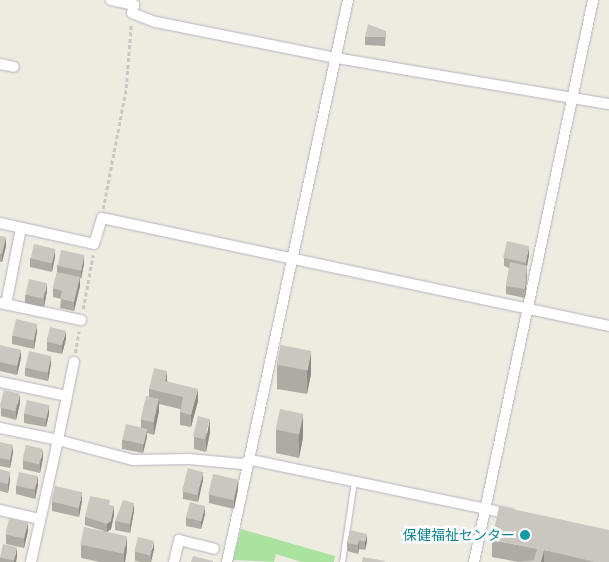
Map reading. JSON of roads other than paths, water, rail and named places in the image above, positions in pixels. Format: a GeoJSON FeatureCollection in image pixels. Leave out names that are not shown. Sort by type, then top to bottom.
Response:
{"type":"FeatureCollection","features":[{"type":"Feature","properties":{"kind":"street"},"geometry":{"type":"LineString","coordinates":[[111,0],[134,5],[132,13],[156,22],[336,58],[609,104]]}},
{"type":"Feature","properties":{"kind":"street"},"geometry":{"type":"LineString","coordinates":[[227,562],[252,460],[348,0]]}},
{"type":"Feature","properties":{"kind":"street"},"geometry":{"type":"LineString","coordinates":[[474,562],[526,308],[593,0]]}},
{"type":"Feature","properties":{"kind":"street"},"geometry":{"type":"LineString","coordinates":[[0,64],[14,67]]}},
{"type":"Feature","properties":{"kind":"street"},"geometry":{"type":"LineString","coordinates":[[0,223],[94,244],[102,218],[609,326]]}},
{"type":"Feature","properties":{"kind":"street"},"geometry":{"type":"LineString","coordinates":[[21,228],[3,303],[81,320]]}},
{"type":"Feature","properties":{"kind":"street"},"geometry":{"type":"LineString","coordinates":[[31,562],[74,362]]}},
{"type":"Feature","properties":{"kind":"street"},"geometry":{"type":"LineString","coordinates":[[0,382],[67,396]]}},
{"type":"Feature","properties":{"kind":"street"},"geometry":{"type":"LineString","coordinates":[[0,428],[58,440],[133,460],[190,459],[242,464],[252,460],[355,480],[523,517]]}},
{"type":"Feature","properties":{"kind":"street"},"geometry":{"type":"LineString","coordinates":[[0,510],[40,519]]}},
{"type":"Feature","properties":{"kind":"street"},"geometry":{"type":"LineString","coordinates":[[174,562],[179,540],[214,549]]}},
{"type":"Feature","properties":{"kind":"lane"},"geometry":{"type":"LineString","coordinates":[[342,562],[355,480]]}},
{"type":"Feature","properties":{"kind":"place","name":"保健福祉センター"},"geometry":{"type":"Point","coordinates":[525,535]}}]}
